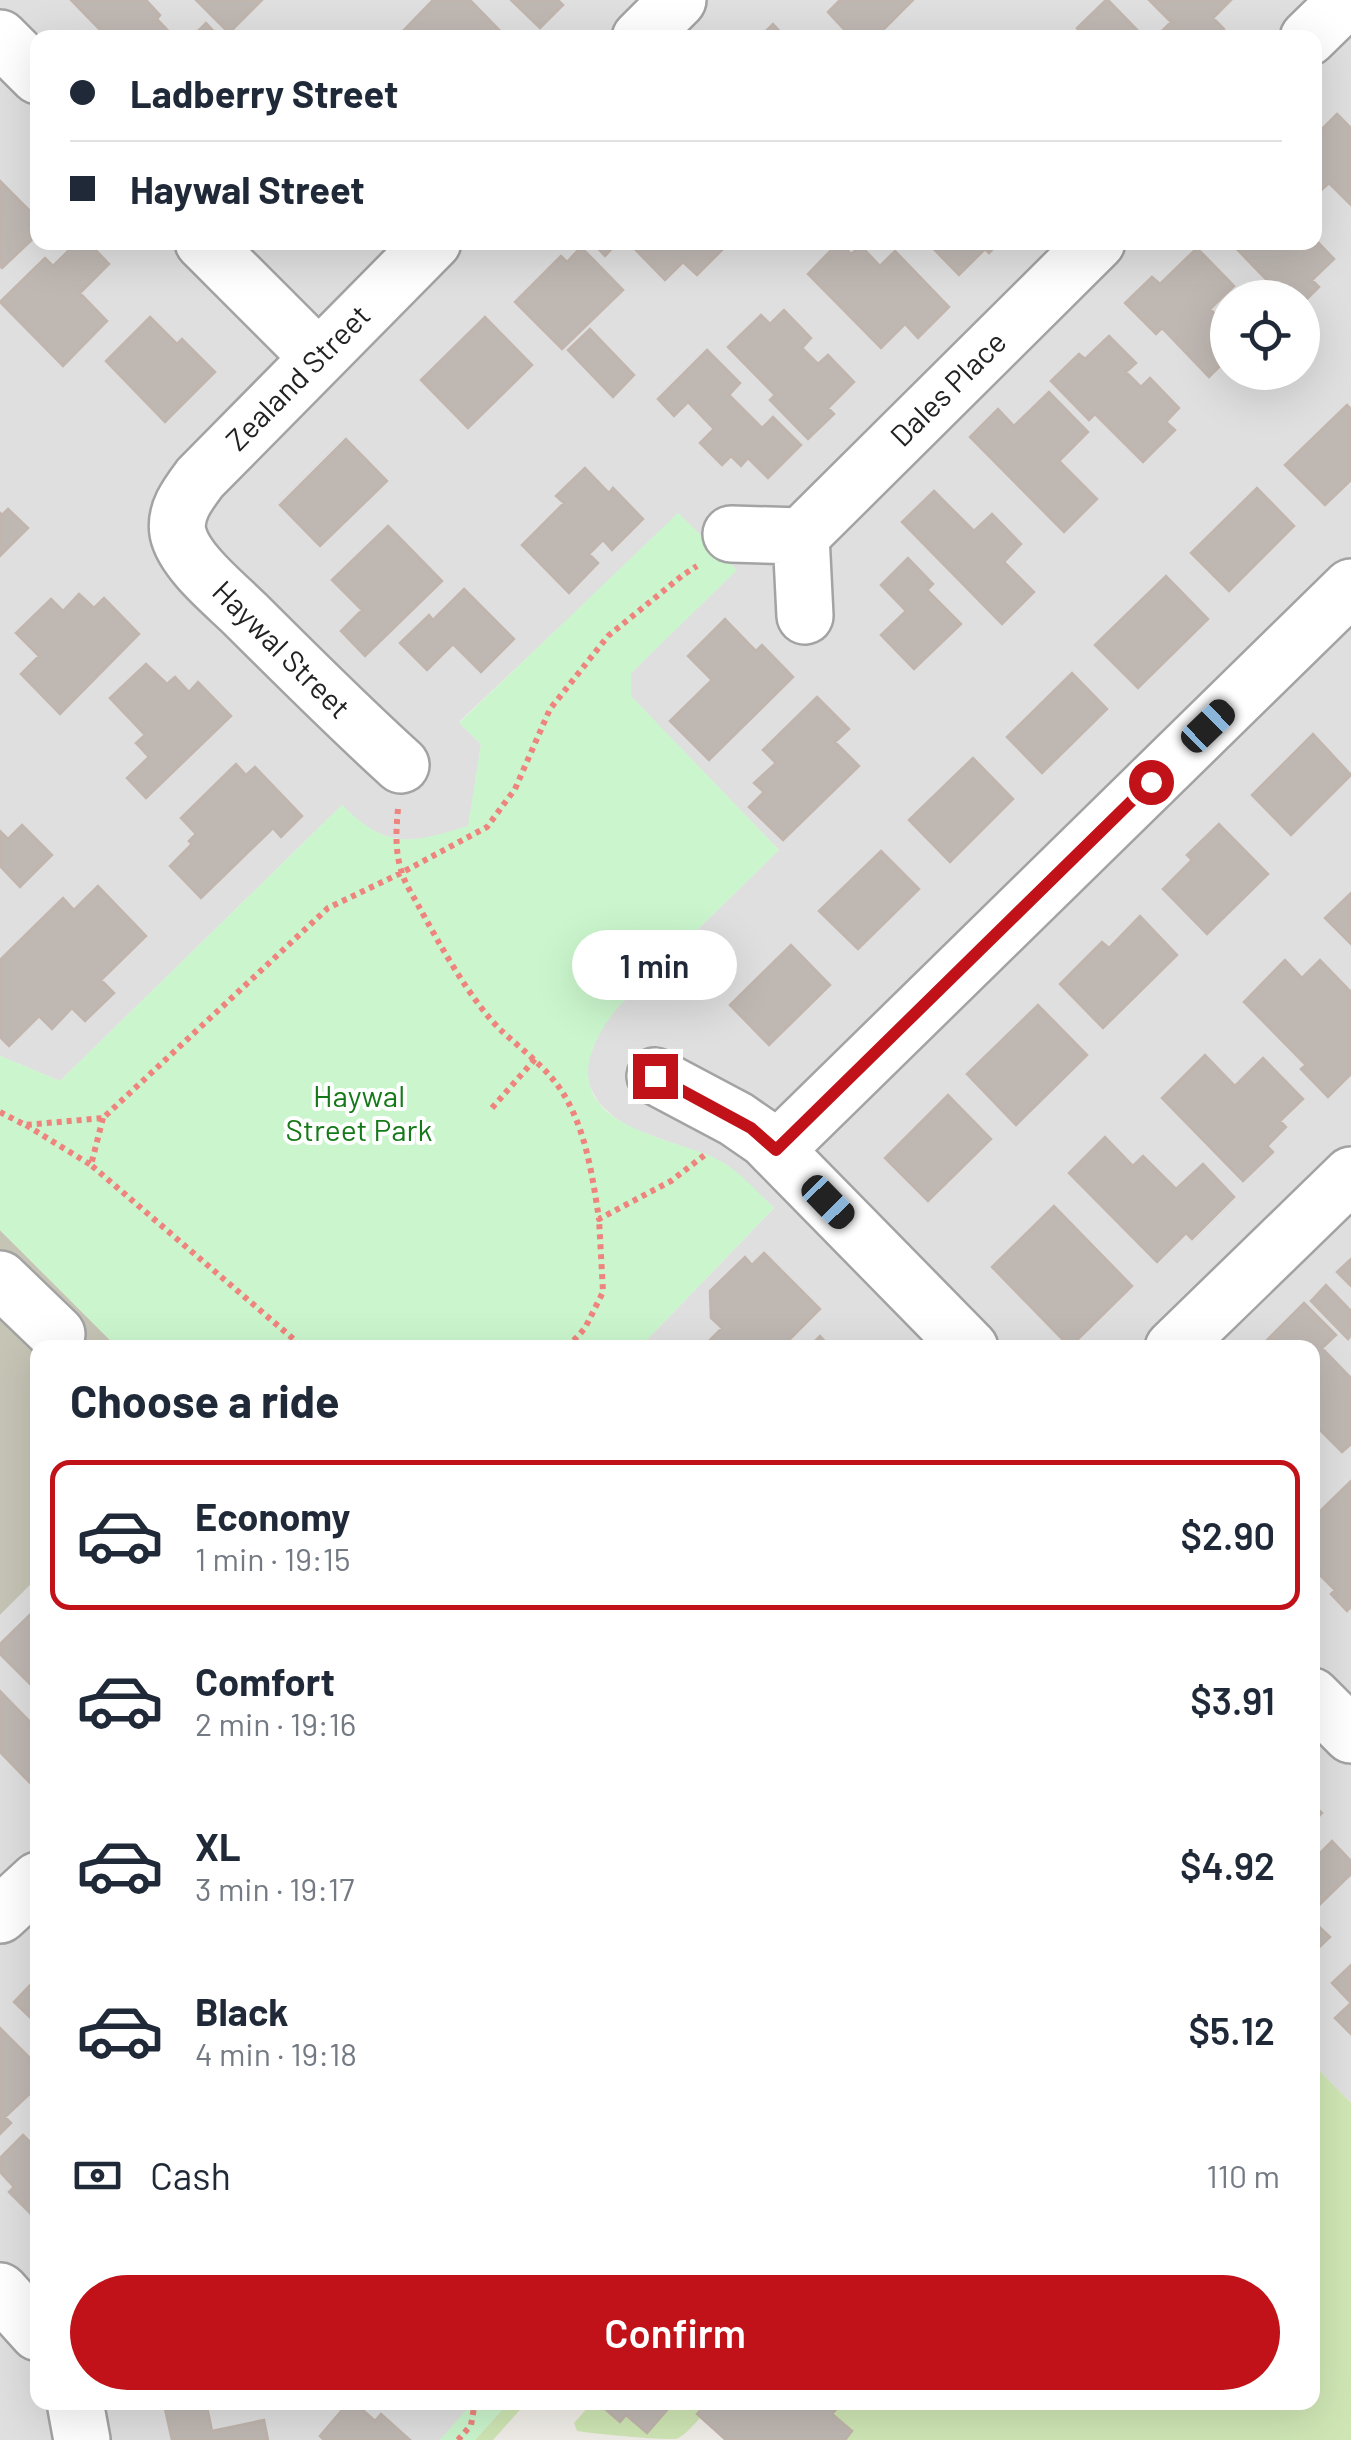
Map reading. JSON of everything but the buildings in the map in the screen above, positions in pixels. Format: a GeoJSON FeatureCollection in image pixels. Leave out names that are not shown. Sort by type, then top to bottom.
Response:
{"type":"FeatureCollection","features":[{"type":"Feature","properties":{"kind":"street"},"geometry":{"type":"LineString","coordinates":[[648,30],[678,0]]}},
{"type":"Feature","properties":{"kind":"street"},"geometry":{"type":"LineString","coordinates":[[1316,30],[1347,0]]}},
{"type":"Feature","properties":{"kind":"street"},"geometry":{"type":"LineString","coordinates":[[0,38],[30,68]]}},
{"type":"Feature","properties":{"kind":"street"},"geometry":{"type":"LineString","coordinates":[[212,250],[318,357]]}},
{"type":"Feature","properties":{"kind":"street","name":"Zealand Street"},"geometry":{"type":"LineString","coordinates":[[177,524],[187,496],[200,478],[426,250]]}},
{"type":"Feature","properties":{"kind":"street","name":"Dales Place"},"geometry":{"type":"LineString","coordinates":[[801,536],[1089,250]]}},
{"type":"Feature","properties":{"kind":"street","name":"Haywal Street"},"geometry":{"type":"LineString","coordinates":[[177,524],[179,537],[200,569],[340,710],[401,765]]}},
{"type":"Feature","properties":{"kind":"street"},"geometry":{"type":"LineString","coordinates":[[731,534],[801,536],[805,616]]}},
{"type":"Feature","properties":{"kind":"street"},"geometry":{"type":"LineString","coordinates":[[756,1135],[1351,587]]}},
{"type":"Feature","properties":{"kind":"street"},"geometry":{"type":"LineString","coordinates":[[655,1076],[756,1135],[962,1340]]}},
{"type":"Feature","properties":{"kind":"street"},"geometry":{"type":"LineString","coordinates":[[1181,1340],[1351,1175]]}},
{"type":"Feature","properties":{"kind":"street"},"geometry":{"type":"LineString","coordinates":[[0,1279],[57,1334]]}},
{"type":"Feature","properties":{"kind":"street"},"geometry":{"type":"LineString","coordinates":[[1320,1704],[1351,1735]]}},
{"type":"Feature","properties":{"kind":"street"},"geometry":{"type":"LineString","coordinates":[[0,1915],[30,1887]]}},
{"type":"Feature","properties":{"kind":"street"},"geometry":{"type":"LineString","coordinates":[[0,2291],[30,2324]]}},
{"type":"Feature","properties":{"kind":"street"},"geometry":{"type":"LineString","coordinates":[[76,2410],[82,2440]]}},
{"type":"Feature","properties":{"kind":"path"},"geometry":{"type":"LineString","coordinates":[[91,1165],[103,1118],[328,908],[487,827],[515,789],[550,709],[608,636],[683,574],[724,550],[731,534]]}},
{"type":"Feature","properties":{"kind":"path"},"geometry":{"type":"LineString","coordinates":[[401,765],[395,838],[401,874],[436,939],[474,996],[502,1031],[535,1058],[567,1099],[582,1138],[599,1219],[603,1292],[575,1340]]}},
{"type":"Feature","properties":{"kind":"path"},"geometry":{"type":"LineString","coordinates":[[492,1108],[535,1058]]}},
{"type":"Feature","properties":{"kind":"path"},"geometry":{"type":"LineString","coordinates":[[0,1112],[91,1165],[295,1340]]}},
{"type":"Feature","properties":{"kind":"path"},"geometry":{"type":"LineString","coordinates":[[25,1124],[103,1118]]}},
{"type":"Feature","properties":{"kind":"path"},"geometry":{"type":"LineString","coordinates":[[599,1219],[671,1181],[710,1150],[756,1135]]}},
{"type":"Feature","properties":{"kind":"path"},"geometry":{"type":"LineString","coordinates":[[458,2440],[472,2425],[475,2410]]}},
{"type":"Feature","properties":{"kind":"shaded area"},"geometry":{"type":"Polygon","coordinates":[[[0,0],[1351,0],[1351,2103],[1320,2071],[1320,1340],[647,1340],[774,1208],[718,1160],[634,1129],[615,1118],[599,1103],[589,1085],[587,1064],[601,1027],[619,1006],[779,850],[631,697],[631,673],[736,570],[679,514],[459,722],[481,744],[469,826],[427,839],[406,840],[383,836],[360,823],[342,805],[60,1081],[0,1056],[0,0]]]}},
{"type":"Feature","properties":{"kind":"shaded area"},"geometry":{"type":"Polygon","coordinates":[[[0,1230],[110,1340],[30,1340],[30,1585],[0,1615],[0,1230]]]}},
{"type":"Feature","properties":{"kind":"shaded area"},"geometry":{"type":"Polygon","coordinates":[[[30,1585],[30,2410],[467,2410],[440,2440],[0,2440],[0,1615],[30,1585]]]}},
{"type":"Feature","properties":{"kind":"green space","name":"Haywal Street Park"},"geometry":{"type":"Polygon","coordinates":[[[678,513],[737,570],[631,673],[631,696],[779,850],[619,1006],[596,1041],[588,1075],[600,1105],[615,1118],[723,1163],[774,1208],[647,1340],[110,1340],[0,1230],[0,1056],[60,1081],[342,805],[373,830],[401,839],[468,826],[481,744],[459,723],[678,513]]]}},
{"type":"Feature","properties":{"kind":"green space"},"geometry":{"type":"Polygon","coordinates":[[[1320,2071],[1351,2103],[1351,2440],[845,2440],[852,2431],[832,2414],[836,2410],[1320,2410],[1320,2071]]]}},
{"type":"Feature","properties":{"kind":"green space"},"geometry":{"type":"Polygon","coordinates":[[[466,2410],[502,2410],[475,2440],[440,2440],[466,2410]]]}},
{"type":"Feature","properties":{"kind":"green space"},"geometry":{"type":"Polygon","coordinates":[[[502,2410],[520,2410],[493,2440],[475,2440],[502,2410]]]}},
{"type":"Feature","properties":{"kind":"green space"},"geometry":{"type":"Polygon","coordinates":[[[586,2410],[605,2410],[619,2422],[626,2415],[647,2433],[668,2410],[702,2410],[698,2414],[701,2417],[676,2439],[577,2431],[574,2423],[586,2410]]]}},
{"type":"Feature","properties":{"kind":"route"},"geometry":{"type":"LineString","coordinates":[[655,1076],[751,1128],[776,1150],[1151,782]]}}]}
